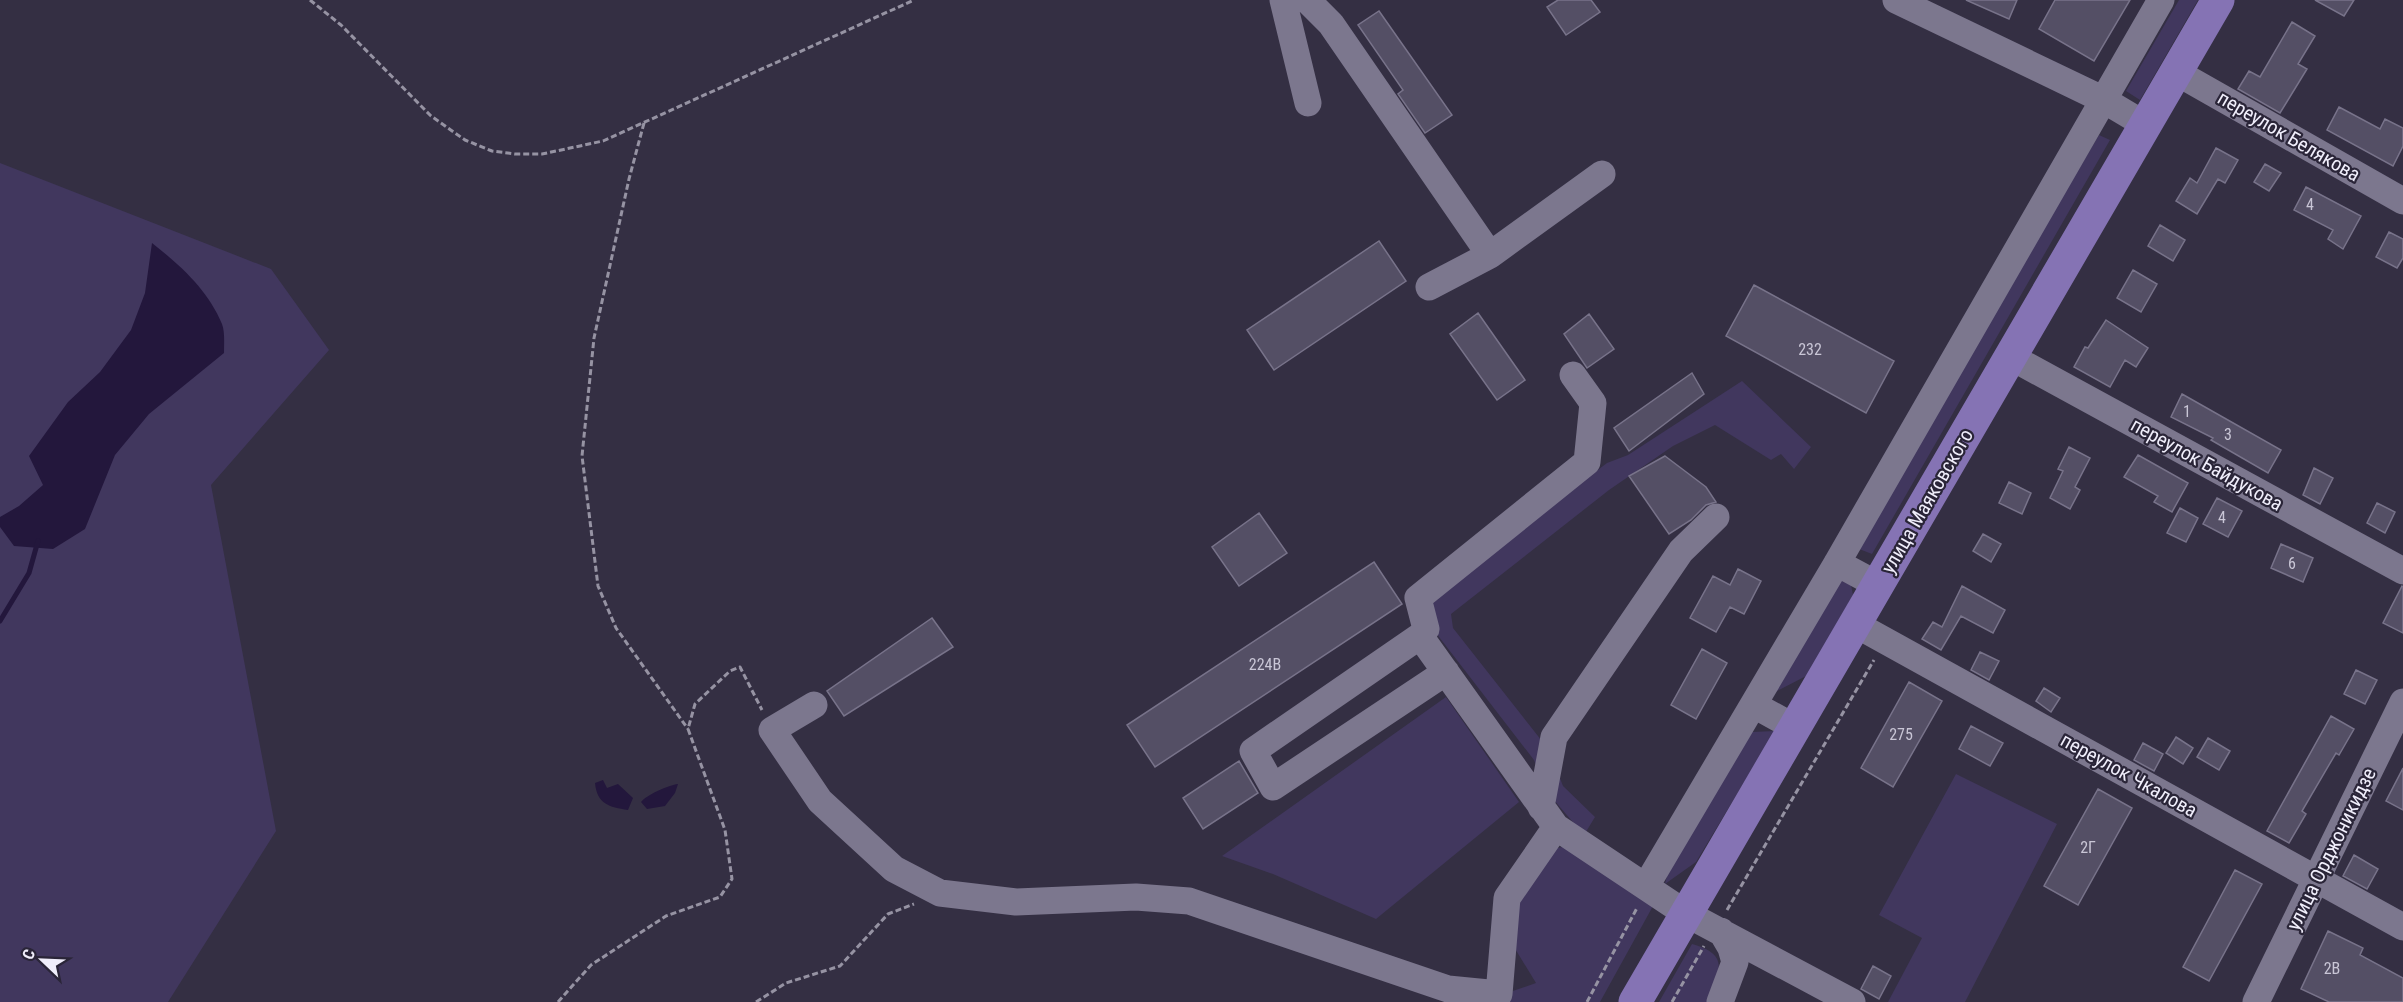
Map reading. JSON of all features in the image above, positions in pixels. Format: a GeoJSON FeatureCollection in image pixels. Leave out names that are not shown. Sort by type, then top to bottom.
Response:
{"type":"FeatureCollection","features":[{"type":"Feature","properties":{"kind":"main road","name":"улица Маяковского"},"geometry":{"type":"LineString","coordinates":[[1635,1002],[2218,0]]}},
{"type":"Feature","properties":{"kind":"street"},"geometry":{"type":"LineString","coordinates":[[1284,0],[1308,104]]}},
{"type":"Feature","properties":{"kind":"street"},"geometry":{"type":"LineString","coordinates":[[1307,0],[1331,24],[1490,255]]}},
{"type":"Feature","properties":{"kind":"street"},"geometry":{"type":"LineString","coordinates":[[1896,0],[2102,99],[2144,124]]}},
{"type":"Feature","properties":{"kind":"street"},"geometry":{"type":"LineString","coordinates":[[1641,884],[1754,705],[2161,0]]}},
{"type":"Feature","properties":{"kind":"street","name":"переулок Белякова"},"geometry":{"type":"LineString","coordinates":[[2176,72],[2403,201]]}},
{"type":"Feature","properties":{"kind":"street"},"geometry":{"type":"LineString","coordinates":[[1429,287],[1490,255],[1602,174]]}},
{"type":"Feature","properties":{"kind":"street","name":"переулок Байдукова"},"geometry":{"type":"LineString","coordinates":[[2011,357],[2403,571]]}},
{"type":"Feature","properties":{"kind":"street"},"geometry":{"type":"LineString","coordinates":[[1446,672],[1273,787],[1253,751],[1420,636],[1426,629],[1418,598],[1587,462],[1593,403],[1573,375]]}},
{"type":"Feature","properties":{"kind":"street"},"geometry":{"type":"LineString","coordinates":[[814,705],[772,730],[820,801],[894,869],[940,893],[1016,902],[1136,897],[1190,901],[1448,989],[1498,994],[1507,898],[1549,817],[1554,737],[1681,551],[1716,517]]}},
{"type":"Feature","properties":{"kind":"street"},"geometry":{"type":"LineString","coordinates":[[1837,563],[1878,585]]}},
{"type":"Feature","properties":{"kind":"street","name":"переулок Чкалова"},"geometry":{"type":"LineString","coordinates":[[1855,624],[2403,927]]}},
{"type":"Feature","properties":{"kind":"street"},"geometry":{"type":"LineString","coordinates":[[1420,636],[1549,817],[1685,913],[1852,1002]]}},
{"type":"Feature","properties":{"kind":"street","name":"улица Орджоникидзе"},"geometry":{"type":"LineString","coordinates":[[2261,1000],[2316,878],[2403,702]]}},
{"type":"Feature","properties":{"kind":"street"},"geometry":{"type":"LineString","coordinates":[[1754,705],[1794,727]]}},
{"type":"Feature","properties":{"kind":"street"},"geometry":{"type":"LineString","coordinates":[[1718,930],[1731,948],[1736,962],[1720,1002]]}},
{"type":"Feature","properties":{"kind":"path"},"geometry":{"type":"LineString","coordinates":[[310,0],[341,25],[430,116],[465,140],[492,151],[515,154],[542,154],[603,141],[914,0]]}},
{"type":"Feature","properties":{"kind":"path"},"geometry":{"type":"LineString","coordinates":[[558,1002],[591,965],[666,916],[720,897],[732,879],[725,830],[688,729],[616,628],[598,586],[582,456],[594,338],[644,122]]}},
{"type":"Feature","properties":{"kind":"path"},"geometry":{"type":"LineString","coordinates":[[1672,1002],[1718,930],[1886,641]]}},
{"type":"Feature","properties":{"kind":"path"},"geometry":{"type":"LineString","coordinates":[[688,729],[695,704],[730,671],[740,667],[772,730]]}},
{"type":"Feature","properties":{"kind":"path"},"geometry":{"type":"LineString","coordinates":[[1587,1002],[1637,908],[1641,884]]}},
{"type":"Feature","properties":{"kind":"path"},"geometry":{"type":"LineString","coordinates":[[756,1002],[786,983],[840,966],[888,914],[940,893]]}},
{"type":"Feature","properties":{"kind":"shaded area"},"geometry":{"type":"Polygon","coordinates":[[[2179,0],[2198,0],[2140,100],[2126,91],[2179,0]]]}},
{"type":"Feature","properties":{"kind":"shaded area"},"geometry":{"type":"Polygon","coordinates":[[[2099,135],[2110,140],[1872,554],[1854,547],[2099,135]]]}},
{"type":"Feature","properties":{"kind":"shaded area"},"geometry":{"type":"Polygon","coordinates":[[[0,163],[271,269],[329,350],[211,485],[276,831],[168,1002],[0,1002],[0,163]]]}},
{"type":"Feature","properties":{"kind":"shaded area"},"geometry":{"type":"Polygon","coordinates":[[[152,243],[183,269],[209,300],[223,327],[224,353],[149,414],[115,455],[85,529],[53,549],[14,546],[0,527],[0,517],[19,506],[43,485],[29,456],[68,402],[100,372],[131,330],[145,293],[152,243]]]}},
{"type":"Feature","properties":{"kind":"shaded area"},"geometry":{"type":"Polygon","coordinates":[[[1742,381],[1811,447],[1794,469],[1781,454],[1771,460],[1715,425],[1673,446],[1609,490],[1451,614],[1453,628],[1549,750],[1563,786],[1595,817],[1584,835],[1547,792],[1534,760],[1436,633],[1432,603],[1465,571],[1607,463],[1628,455],[1742,381]]]}},
{"type":"Feature","properties":{"kind":"shaded area"},"geometry":{"type":"Polygon","coordinates":[[[1839,580],[1851,585],[1853,595],[1808,675],[1773,693],[1839,580]]]}},
{"type":"Feature","properties":{"kind":"shaded area"},"geometry":{"type":"Polygon","coordinates":[[[1446,697],[1519,802],[1376,919],[1273,874],[1222,856],[1446,697]]]}},
{"type":"Feature","properties":{"kind":"shaded area"},"geometry":{"type":"Polygon","coordinates":[[[1775,731],[1696,862],[1665,884],[1669,867],[1752,732],[1775,731]]]}},
{"type":"Feature","properties":{"kind":"shaded area"},"geometry":{"type":"Polygon","coordinates":[[[1956,774],[2057,824],[1965,1002],[1888,1002],[1922,938],[1879,915],[1956,774]]]}},
{"type":"Feature","properties":{"kind":"shaded area"},"geometry":{"type":"Polygon","coordinates":[[[603,780],[607,788],[618,784],[633,798],[628,810],[610,806],[601,800],[595,783],[603,780]]]}},
{"type":"Feature","properties":{"kind":"shaded area"},"geometry":{"type":"Polygon","coordinates":[[[678,784],[675,793],[665,806],[647,809],[641,802],[658,791],[678,784]]]}},
{"type":"Feature","properties":{"kind":"shaded area"},"geometry":{"type":"Polygon","coordinates":[[[1567,846],[1653,906],[1600,1002],[1506,1002],[1510,992],[1536,983],[1514,947],[1510,916],[1548,850],[1567,846]]]}},
{"type":"Feature","properties":{"kind":"shaded area"},"geometry":{"type":"Polygon","coordinates":[[[1692,944],[1712,953],[1719,966],[1708,1002],[1659,1002],[1692,944]]]}},
{"type":"Feature","properties":{"kind":"building"},"geometry":{"type":"Polygon","coordinates":[[[1558,0],[1591,0],[1600,12],[1566,35],[1547,7],[1558,0]]]}},
{"type":"Feature","properties":{"kind":"building"},"geometry":{"type":"Polygon","coordinates":[[[1966,0],[2017,0],[2009,19],[1966,0]]]}},
{"type":"Feature","properties":{"kind":"building"},"geometry":{"type":"Polygon","coordinates":[[[2055,0],[2130,0],[2094,61],[2039,29],[2055,0]]]}},
{"type":"Feature","properties":{"kind":"building"},"geometry":{"type":"Polygon","coordinates":[[[2315,0],[2354,0],[2344,16],[2315,0]]]}},
{"type":"Feature","properties":{"kind":"building"},"geometry":{"type":"Polygon","coordinates":[[[1379,11],[1452,115],[1425,133],[1398,94],[1403,90],[1358,25],[1379,11]]]}},
{"type":"Feature","properties":{"kind":"building"},"geometry":{"type":"Polygon","coordinates":[[[2292,22],[2315,36],[2298,64],[2307,69],[2280,113],[2238,89],[2249,71],[2260,77],[2292,22]]]}},
{"type":"Feature","properties":{"kind":"building"},"geometry":{"type":"Polygon","coordinates":[[[2339,107],[2380,129],[2385,119],[2403,128],[2403,146],[2393,166],[2327,130],[2339,107]]]}},
{"type":"Feature","properties":{"kind":"building"},"geometry":{"type":"Polygon","coordinates":[[[2216,148],[2238,160],[2225,183],[2218,179],[2197,214],[2176,201],[2190,178],[2197,183],[2216,148]]]}},
{"type":"Feature","properties":{"kind":"building"},"geometry":{"type":"Polygon","coordinates":[[[2265,164],[2281,173],[2269,191],[2254,182],[2265,164]]]}},
{"type":"Feature","properties":{"kind":"building"},"geometry":{"type":"Polygon","coordinates":[[[2306,187],[2361,216],[2343,249],[2328,239],[2333,230],[2294,210],[2306,187]]]}},
{"type":"Feature","properties":{"kind":"building"},"geometry":{"type":"Polygon","coordinates":[[[2160,225],[2185,240],[2173,261],[2148,246],[2160,225]]]}},
{"type":"Feature","properties":{"kind":"building"},"geometry":{"type":"Polygon","coordinates":[[[2389,232],[2403,239],[2403,258],[2397,268],[2376,257],[2389,232]]]}},
{"type":"Feature","properties":{"kind":"building"},"geometry":{"type":"Polygon","coordinates":[[[1379,241],[1406,281],[1274,370],[1247,330],[1379,241]]]}},
{"type":"Feature","properties":{"kind":"building"},"geometry":{"type":"Polygon","coordinates":[[[2133,270],[2157,284],[2141,312],[2117,298],[2133,270]]]}},
{"type":"Feature","properties":{"kind":"building"},"geometry":{"type":"Polygon","coordinates":[[[1754,285],[1894,361],[1866,413],[1726,336],[1754,285]]]}},
{"type":"Feature","properties":{"kind":"building"},"geometry":{"type":"Polygon","coordinates":[[[1478,313],[1525,380],[1497,400],[1450,334],[1478,313]]]}},
{"type":"Feature","properties":{"kind":"building"},"geometry":{"type":"Polygon","coordinates":[[[1589,314],[1614,349],[1587,368],[1564,334],[1589,314]]]}},
{"type":"Feature","properties":{"kind":"building"},"geometry":{"type":"Polygon","coordinates":[[[2106,320],[2148,348],[2136,367],[2125,360],[2110,387],[2074,367],[2085,347],[2088,348],[2106,320]]]}},
{"type":"Feature","properties":{"kind":"building"},"geometry":{"type":"Polygon","coordinates":[[[1692,373],[1704,394],[1629,451],[1614,428],[1692,373]]]}},
{"type":"Feature","properties":{"kind":"building"},"geometry":{"type":"Polygon","coordinates":[[[2182,394],[2281,450],[2268,473],[2211,440],[2213,438],[2171,417],[2182,394]]]}},
{"type":"Feature","properties":{"kind":"building"},"geometry":{"type":"Polygon","coordinates":[[[2069,447],[2090,458],[2075,487],[2080,490],[2070,509],[2050,498],[2063,471],[2058,469],[2069,447]]]}},
{"type":"Feature","properties":{"kind":"building"},"geometry":{"type":"Polygon","coordinates":[[[2138,455],[2188,483],[2172,512],[2154,502],[2158,496],[2124,477],[2138,455]]]}},
{"type":"Feature","properties":{"kind":"building"},"geometry":{"type":"Polygon","coordinates":[[[1665,456],[1706,487],[1716,502],[1706,505],[1691,520],[1669,534],[1629,476],[1665,456]]]}},
{"type":"Feature","properties":{"kind":"building"},"geometry":{"type":"Polygon","coordinates":[[[2314,468],[2333,478],[2320,504],[2303,495],[2314,468]]]}},
{"type":"Feature","properties":{"kind":"building"},"geometry":{"type":"Polygon","coordinates":[[[2009,482],[2031,493],[2022,514],[1999,503],[2009,482]]]}},
{"type":"Feature","properties":{"kind":"building"},"geometry":{"type":"Polygon","coordinates":[[[2217,498],[2242,511],[2228,537],[2203,524],[2217,498]]]}},
{"type":"Feature","properties":{"kind":"building"},"geometry":{"type":"Polygon","coordinates":[[[2377,503],[2395,512],[2385,533],[2367,523],[2377,503]]]}},
{"type":"Feature","properties":{"kind":"building"},"geometry":{"type":"Polygon","coordinates":[[[2180,508],[2198,518],[2186,542],[2167,533],[2180,508]]]}},
{"type":"Feature","properties":{"kind":"building"},"geometry":{"type":"Polygon","coordinates":[[[1259,513],[1287,553],[1239,586],[1212,547],[1259,513]]]}},
{"type":"Feature","properties":{"kind":"building"},"geometry":{"type":"Polygon","coordinates":[[[1983,534],[2001,544],[1991,562],[1973,551],[1983,534]]]}},
{"type":"Feature","properties":{"kind":"building"},"geometry":{"type":"Polygon","coordinates":[[[2281,544],[2313,558],[2303,582],[2271,568],[2281,544]]]}},
{"type":"Feature","properties":{"kind":"building"},"geometry":{"type":"Polygon","coordinates":[[[1374,562],[1402,604],[1155,767],[1127,725],[1374,562]]]}},
{"type":"Feature","properties":{"kind":"building"},"geometry":{"type":"Polygon","coordinates":[[[1738,569],[1761,581],[1744,614],[1730,607],[1716,632],[1690,618],[1713,576],[1730,585],[1738,569]]]}},
{"type":"Feature","properties":{"kind":"building"},"geometry":{"type":"Polygon","coordinates":[[[1962,586],[2005,610],[1993,633],[1961,616],[1941,650],[1922,639],[1933,622],[1942,627],[1962,586]]]}},
{"type":"Feature","properties":{"kind":"building"},"geometry":{"type":"Polygon","coordinates":[[[2403,587],[2403,633],[2383,623],[2403,587]]]}},
{"type":"Feature","properties":{"kind":"building"},"geometry":{"type":"Polygon","coordinates":[[[932,618],[953,647],[844,716],[827,691],[932,618]]]}},
{"type":"Feature","properties":{"kind":"building"},"geometry":{"type":"Polygon","coordinates":[[[1702,649],[1727,663],[1696,719],[1671,705],[1702,649]]]}},
{"type":"Feature","properties":{"kind":"building"},"geometry":{"type":"Polygon","coordinates":[[[1980,652],[1999,661],[1989,680],[1971,670],[1980,652]]]}},
{"type":"Feature","properties":{"kind":"building"},"geometry":{"type":"Polygon","coordinates":[[[2356,670],[2377,680],[2365,704],[2344,694],[2356,670]]]}},
{"type":"Feature","properties":{"kind":"building"},"geometry":{"type":"Polygon","coordinates":[[[1909,682],[1942,701],[1893,787],[1861,768],[1909,682]]]}},
{"type":"Feature","properties":{"kind":"building"},"geometry":{"type":"Polygon","coordinates":[[[2044,688],[2060,698],[2051,712],[2036,701],[2044,688]]]}},
{"type":"Feature","properties":{"kind":"building"},"geometry":{"type":"Polygon","coordinates":[[[2331,716],[2354,729],[2339,755],[2336,753],[2302,811],[2306,814],[2289,843],[2267,831],[2331,716]]]}},
{"type":"Feature","properties":{"kind":"building"},"geometry":{"type":"Polygon","coordinates":[[[1971,726],[2003,743],[1990,766],[1959,749],[1971,726]]]}},
{"type":"Feature","properties":{"kind":"building"},"geometry":{"type":"Polygon","coordinates":[[[2176,737],[2193,748],[2183,764],[2166,753],[2176,737]]]}},
{"type":"Feature","properties":{"kind":"building"},"geometry":{"type":"Polygon","coordinates":[[[2208,738],[2230,751],[2219,770],[2197,757],[2208,738]]]}},
{"type":"Feature","properties":{"kind":"building"},"geometry":{"type":"Polygon","coordinates":[[[2143,743],[2163,754],[2154,771],[2134,760],[2143,743]]]}},
{"type":"Feature","properties":{"kind":"building"},"geometry":{"type":"Polygon","coordinates":[[[1239,761],[1258,793],[1203,829],[1183,798],[1239,761]]]}},
{"type":"Feature","properties":{"kind":"building"},"geometry":{"type":"Polygon","coordinates":[[[2403,768],[2403,810],[2386,801],[2403,768]]]}},
{"type":"Feature","properties":{"kind":"building"},"geometry":{"type":"Polygon","coordinates":[[[2098,789],[2132,808],[2078,905],[2044,886],[2098,789]]]}},
{"type":"Feature","properties":{"kind":"building"},"geometry":{"type":"Polygon","coordinates":[[[2354,855],[2378,869],[2367,889],[2343,876],[2354,855]]]}},
{"type":"Feature","properties":{"kind":"building"},"geometry":{"type":"Polygon","coordinates":[[[2235,870],[2262,884],[2209,981],[2183,967],[2235,870]]]}},
{"type":"Feature","properties":{"kind":"building"},"geometry":{"type":"Polygon","coordinates":[[[2328,931],[2363,948],[2360,955],[2403,978],[2403,1002],[2329,1002],[2301,989],[2328,931]]]}},
{"type":"Feature","properties":{"kind":"building"},"geometry":{"type":"Polygon","coordinates":[[[1873,966],[1891,976],[1879,999],[1861,989],[1873,966]]]}},
{"type":"Feature","properties":{"kind":"waterway"},"geometry":{"type":"LineString","coordinates":[[0,621],[29,573],[38,541]]}}]}
